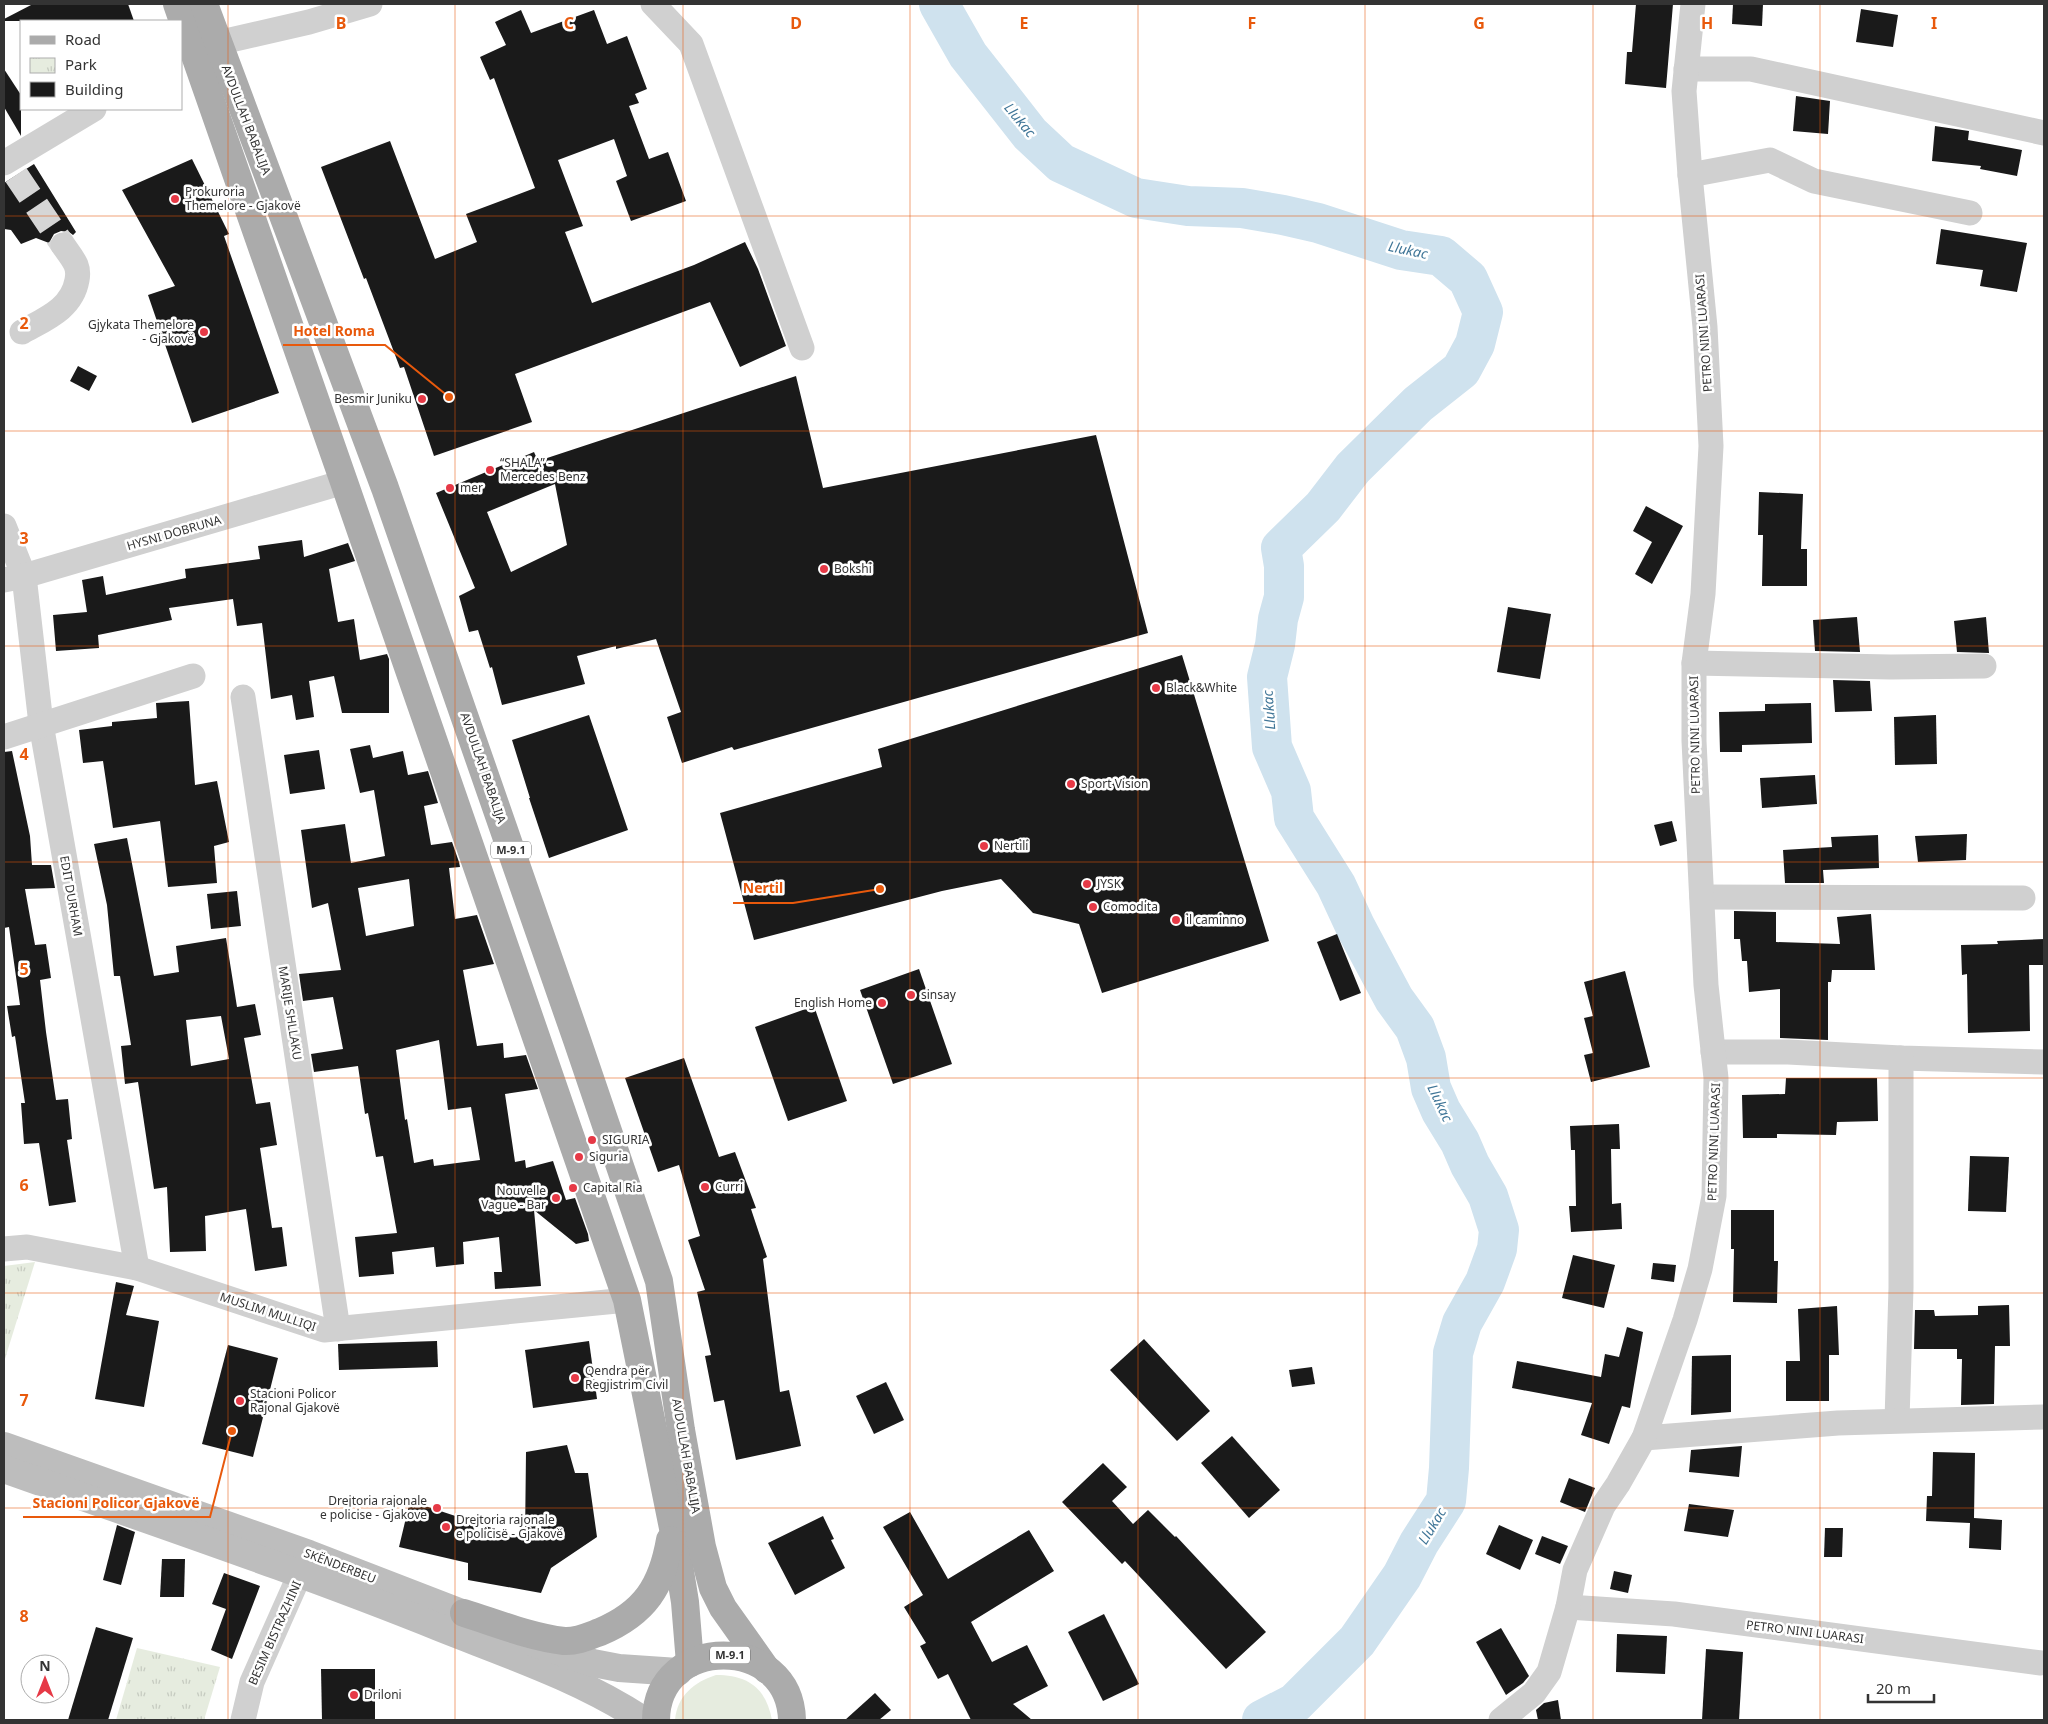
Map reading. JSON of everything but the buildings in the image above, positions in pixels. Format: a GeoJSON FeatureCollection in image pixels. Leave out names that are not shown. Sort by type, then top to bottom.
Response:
{"type":"FeatureCollection","features":[{"type":"Feature","properties":{"kind":"main road","name":"M-9.1"},"geometry":{"type":"LineString","coordinates":[[176,4],[199,45]]}},
{"type":"Feature","properties":{"kind":"main road","name":"M-9.1"},"geometry":{"type":"LineString","coordinates":[[199,45],[204,4]]}},
{"type":"Feature","properties":{"kind":"main road","name":"AVDULLAH BABALIJA"},"geometry":{"type":"LineString","coordinates":[[199,45],[344,482],[627,1300],[672,1528],[684,1602],[684,1667]]}},
{"type":"Feature","properties":{"kind":"main road","name":"AVDULLAH BABALIJA"},"geometry":{"type":"LineString","coordinates":[[199,45],[385,488],[659,1281],[681,1430],[702,1547],[713,1588],[723,1608],[767,1670]]}},
{"type":"Feature","properties":{"kind":"main road","name":"SKËNDERBEU"},"geometry":{"type":"LineString","coordinates":[[4,1446],[305,1564],[389,1607],[562,1677],[612,1701],[643,1720]]}},
{"type":"Feature","properties":{"kind":"main road","name":"SKËNDERBEU"},"geometry":{"type":"LineString","coordinates":[[4,1469],[464,1613],[523,1639],[593,1663],[619,1668],[684,1667]]}},
{"type":"Feature","properties":{"kind":"main road"},"geometry":{"type":"LineString","coordinates":[[464,1613],[536,1635],[565,1641],[587,1637],[614,1626],[639,1609],[660,1578],[668,1556],[672,1528]]}},
{"type":"Feature","properties":{"kind":"main road","name":"M-9.1"},"geometry":{"type":"LineString","coordinates":[[684,1667],[705,1656],[722,1654],[738,1655],[754,1661],[779,1682],[789,1708]]}},
{"type":"Feature","properties":{"kind":"main road"},"geometry":{"type":"LineString","coordinates":[[656,1720],[660,1698],[667,1684],[684,1667]]}},
{"type":"Feature","properties":{"kind":"main road"},"geometry":{"type":"LineString","coordinates":[[789,1708],[807,1720]]}},
{"type":"Feature","properties":{"kind":"street"},"geometry":{"type":"LineString","coordinates":[[199,45],[309,22],[370,4]]}},
{"type":"Feature","properties":{"kind":"street"},"geometry":{"type":"LineString","coordinates":[[653,4],[691,44],[802,348]]}},
{"type":"Feature","properties":{"kind":"street","name":"PETRO NINI LUARASI"},"geometry":{"type":"LineString","coordinates":[[1502,1720],[1534,1693],[1549,1672],[1568,1607],[1575,1570],[1603,1506],[1622,1478],[1644,1438],[1685,1320],[1700,1269],[1714,1196],[1716,1078],[1706,985],[1694,741],[1694,663],[1703,594],[1711,446],[1706,328],[1690,175],[1684,91],[1693,4]]}},
{"type":"Feature","properties":{"kind":"street"},"geometry":{"type":"LineString","coordinates":[[1686,70],[1751,70],[2044,133]]}},
{"type":"Feature","properties":{"kind":"street"},"geometry":{"type":"LineString","coordinates":[[9,167],[93,110]]}},
{"type":"Feature","properties":{"kind":"street"},"geometry":{"type":"LineString","coordinates":[[1690,175],[1770,160],[1814,180],[1970,213]]}},
{"type":"Feature","properties":{"kind":"street"},"geometry":{"type":"LineString","coordinates":[[22,332],[60,309],[72,299],[78,275],[76,266],[63,245]]}},
{"type":"Feature","properties":{"kind":"street","name":"HYSNI DOBRUNA"},"geometry":{"type":"LineString","coordinates":[[14,578],[344,482]]}},
{"type":"Feature","properties":{"kind":"street","name":"EDIT DURHAM"},"geometry":{"type":"LineString","coordinates":[[4,526],[137,1268]]}},
{"type":"Feature","properties":{"kind":"street","name":"PETRO NINI LUARASI"},"geometry":{"type":"LineString","coordinates":[[1694,663],[1891,667],[1984,666]]}},
{"type":"Feature","properties":{"kind":"street"},"geometry":{"type":"LineString","coordinates":[[4,737],[193,676]]}},
{"type":"Feature","properties":{"kind":"street","name":"MARIJE SHLLAKU"},"geometry":{"type":"LineString","coordinates":[[242,697],[338,1329]]}},
{"type":"Feature","properties":{"kind":"street"},"geometry":{"type":"LineString","coordinates":[[1702,897],[2024,898]]}},
{"type":"Feature","properties":{"kind":"street"},"geometry":{"type":"LineString","coordinates":[[1713,1052],[1788,1052],[1901,1058],[2044,1062]]}},
{"type":"Feature","properties":{"kind":"street"},"geometry":{"type":"LineString","coordinates":[[1897,1420],[1901,1288],[1901,1058]]}},
{"type":"Feature","properties":{"kind":"street","name":"MUSLIM MULLIQI"},"geometry":{"type":"LineString","coordinates":[[4,1249],[27,1247],[137,1268],[324,1330],[627,1300]]}},
{"type":"Feature","properties":{"kind":"street"},"geometry":{"type":"LineString","coordinates":[[1644,1438],[1838,1423],[2044,1417]]}},
{"type":"Feature","properties":{"kind":"street","name":"BESIM BISTRAZHINI"},"geometry":{"type":"LineString","coordinates":[[243,1720],[252,1682],[305,1564]]}},
{"type":"Feature","properties":{"kind":"street","name":"PETRO NINI LUARASI"},"geometry":{"type":"LineString","coordinates":[[1568,1607],[1674,1614],[2041,1663]]}},
{"type":"Feature","properties":{"kind":"green space"},"geometry":{"type":"Polygon","coordinates":[[[35,1262],[4,1362],[4,1266],[35,1262]]]}},
{"type":"Feature","properties":{"kind":"green space"},"geometry":{"type":"Polygon","coordinates":[[[137,1648],[220,1667],[204,1720],[116,1720],[137,1648]]]}},
{"type":"Feature","properties":{"kind":"green space"},"geometry":{"type":"Polygon","coordinates":[[[716,1675],[737,1678],[754,1686],[765,1699],[772,1720],[675,1720],[679,1704],[688,1691],[716,1675]]]}},
{"type":"Feature","properties":{"kind":"waterway","name":"Llukac"},"geometry":{"type":"LineString","coordinates":[[939,4],[968,55],[1030,134],[1061,163],[1136,198],[1188,206],[1242,208],[1283,215],[1318,223],[1401,250],[1441,256],[1468,279],[1483,312],[1475,344],[1461,370],[1418,404],[1353,468],[1323,507],[1281,548],[1284,566],[1284,597],[1267,677],[1272,747],[1291,791],[1294,818],[1336,885],[1355,926],[1394,999],[1415,1028],[1426,1058],[1431,1088],[1441,1111],[1460,1142],[1470,1165],[1488,1196],[1499,1230],[1497,1249],[1485,1282],[1462,1323],[1453,1353],[1446,1501],[1419,1543],[1402,1576],[1357,1641],[1295,1703],[1262,1720]]}},
{"type":"Feature","properties":{"kind":"tunnel"},"geometry":{"type":"LineString","coordinates":[[16,175],[63,245]]}},
{"type":"Feature","properties":{"kind":"place","name":"Prokuroria Themelore - Gjakovë"},"geometry":{"type":"Point","coordinates":[175,199]}},
{"type":"Feature","properties":{"kind":"place","name":"Gjykata Themelore - Gjakovë"},"geometry":{"type":"Point","coordinates":[204,332]}},
{"type":"Feature","properties":{"kind":"place","name":"Hotel Roma"},"geometry":{"type":"Point","coordinates":[449,397]}},
{"type":"Feature","properties":{"kind":"place","name":"Besmir Juniku"},"geometry":{"type":"Point","coordinates":[422,399]}},
{"type":"Feature","properties":{"kind":"place","name":"“SHALA” - Mercedes Benz"},"geometry":{"type":"Point","coordinates":[490,470]}},
{"type":"Feature","properties":{"kind":"place","name":"mer"},"geometry":{"type":"Point","coordinates":[450,488]}},
{"type":"Feature","properties":{"kind":"place","name":"Bokshi"},"geometry":{"type":"Point","coordinates":[824,569]}},
{"type":"Feature","properties":{"kind":"place","name":"Black&White"},"geometry":{"type":"Point","coordinates":[1156,688]}},
{"type":"Feature","properties":{"kind":"place","name":"Sport Vision"},"geometry":{"type":"Point","coordinates":[1071,784]}},
{"type":"Feature","properties":{"kind":"place","name":"Nertili"},"geometry":{"type":"Point","coordinates":[984,846]}},
{"type":"Feature","properties":{"kind":"place","name":"JYSK"},"geometry":{"type":"Point","coordinates":[1087,884]}},
{"type":"Feature","properties":{"kind":"place","name":"Nertil"},"geometry":{"type":"Point","coordinates":[880,889]}},
{"type":"Feature","properties":{"kind":"place","name":"Comodita"},"geometry":{"type":"Point","coordinates":[1093,907]}},
{"type":"Feature","properties":{"kind":"place","name":"il caminno"},"geometry":{"type":"Point","coordinates":[1176,920]}},
{"type":"Feature","properties":{"kind":"place","name":"sinsay"},"geometry":{"type":"Point","coordinates":[911,995]}},
{"type":"Feature","properties":{"kind":"place","name":"English Home"},"geometry":{"type":"Point","coordinates":[882,1003]}},
{"type":"Feature","properties":{"kind":"place","name":"SIGURIA"},"geometry":{"type":"Point","coordinates":[592,1140]}},
{"type":"Feature","properties":{"kind":"place","name":"Siguria"},"geometry":{"type":"Point","coordinates":[579,1157]}},
{"type":"Feature","properties":{"kind":"place","name":"Curri"},"geometry":{"type":"Point","coordinates":[705,1187]}},
{"type":"Feature","properties":{"kind":"place","name":"Capital Ria"},"geometry":{"type":"Point","coordinates":[573,1188]}},
{"type":"Feature","properties":{"kind":"place","name":"Nouvelle Vague - Bar"},"geometry":{"type":"Point","coordinates":[556,1198]}},
{"type":"Feature","properties":{"kind":"place","name":"Qendra për Regjistrim Civil"},"geometry":{"type":"Point","coordinates":[575,1378]}},
{"type":"Feature","properties":{"kind":"place","name":"Stacioni Policor Rajonal Gjakovë"},"geometry":{"type":"Point","coordinates":[240,1401]}},
{"type":"Feature","properties":{"kind":"place","name":"Stacioni Policor Gjakovë"},"geometry":{"type":"Point","coordinates":[232,1431]}},
{"type":"Feature","properties":{"kind":"place","name":"Drejtoria rajonale e policise - Gjakove"},"geometry":{"type":"Point","coordinates":[437,1508]}},
{"type":"Feature","properties":{"kind":"place","name":"Drejtoria rajonale e policisë - Gjakovë"},"geometry":{"type":"Point","coordinates":[446,1527]}},
{"type":"Feature","properties":{"kind":"place","name":"Driloni"},"geometry":{"type":"Point","coordinates":[354,1695]}}]}
